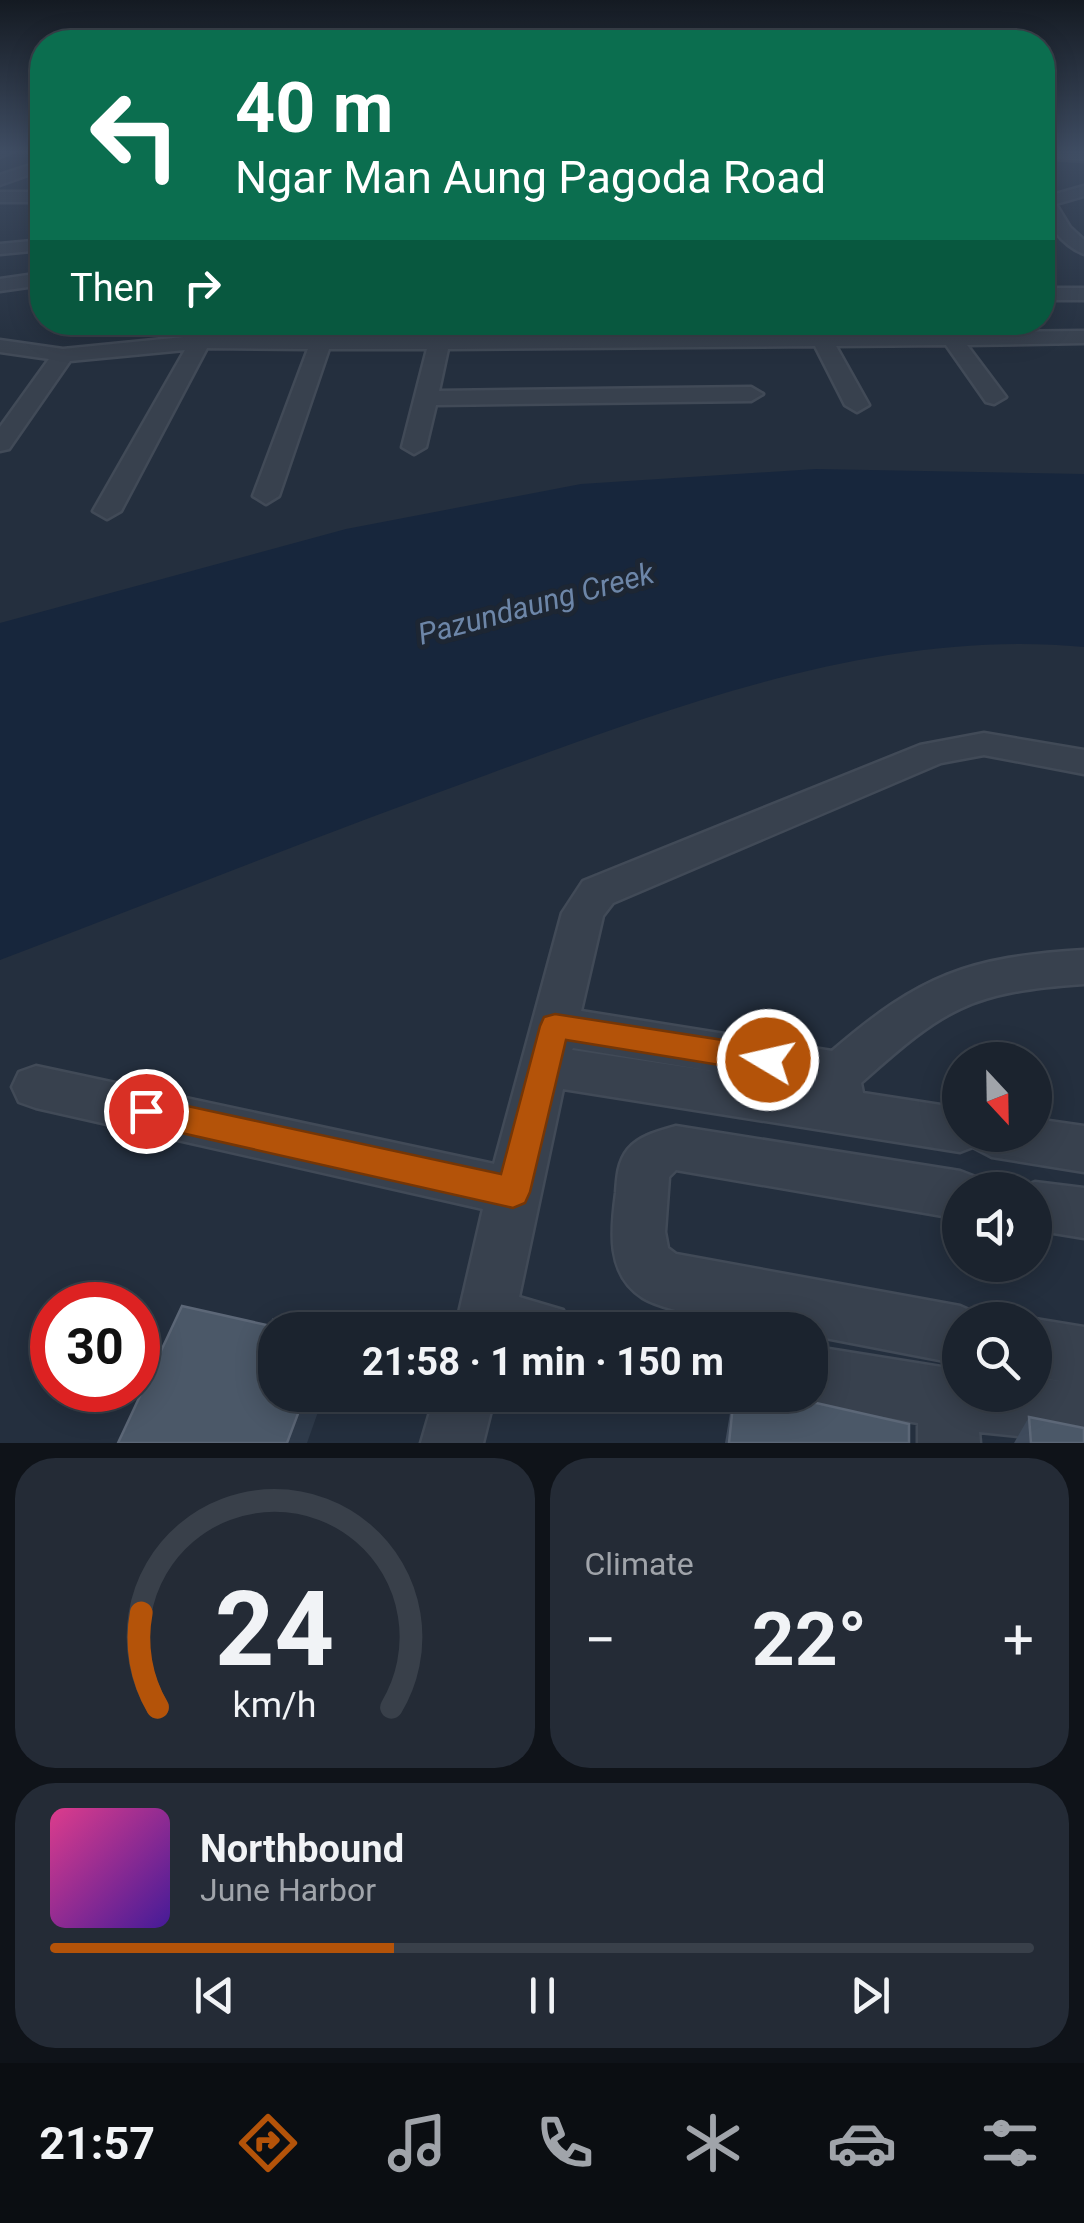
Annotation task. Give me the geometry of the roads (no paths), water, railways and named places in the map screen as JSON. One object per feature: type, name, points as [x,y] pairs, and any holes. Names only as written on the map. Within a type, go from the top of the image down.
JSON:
[{"type":"street","points":[[1055,217],[1084,249]]},
{"type":"street","points":[[1057,220],[1084,221]]},
{"type":"street","points":[[0,249],[30,246]]},
{"type":"street","points":[[0,285],[30,281]]},
{"type":"street","points":[[1055,294],[1084,294]]},
{"type":"street","points":[[0,299],[28,304]]},
{"type":"street","points":[[107,511],[206,335]]},
{"type":"street","points":[[0,346],[63,355],[200,342],[440,344],[541,335]]},
{"type":"street","points":[[820,335],[857,405]]},
{"type":"street","points":[[875,335],[1081,340]]},
{"type":"street","points":[[952,339],[994,396]]},
{"type":"street","points":[[266,496],[320,344]]},
{"type":"street","points":[[414,446],[440,344]]},
{"type":"street","points":[[0,444],[10,413],[63,355]]},
{"type":"street","points":[[426,398],[751,394]]},
{"type":"street","points":[[488,1312],[513,1192],[583,913],[598,892],[933,753],[984,744],[1084,762]]},
{"type":"street","points":[[839,1091],[919,1006],[974,983],[1039,970],[1084,968]]},
{"type":"street","points":[[550,1046],[839,1091],[942,1124]]},
{"type":"street","points":[[36,1087],[513,1192]]},
{"type":"street","points":[[1052,1144],[1084,1149]]},
{"type":"street","points":[[942,1191],[676,1148],[658,1154],[644,1167],[638,1232],[643,1262],[663,1279],[942,1331]]},
{"type":"street","points":[[1052,1208],[1084,1213]]},
{"type":"street","points":[[1052,1351],[1084,1356]]},
{"type":"street","points":[[828,1381],[949,1421],[1084,1414]]},
{"type":"street","points":[[452,1443],[460,1412]]},
{"type":"water","name":"Pazundaung Creek","points":[[816,469],[1084,474],[1084,647],[1008,644],[932,649],[856,661],[706,698],[428,796],[0,960],[0,623],[346,529],[581,484]]}]
